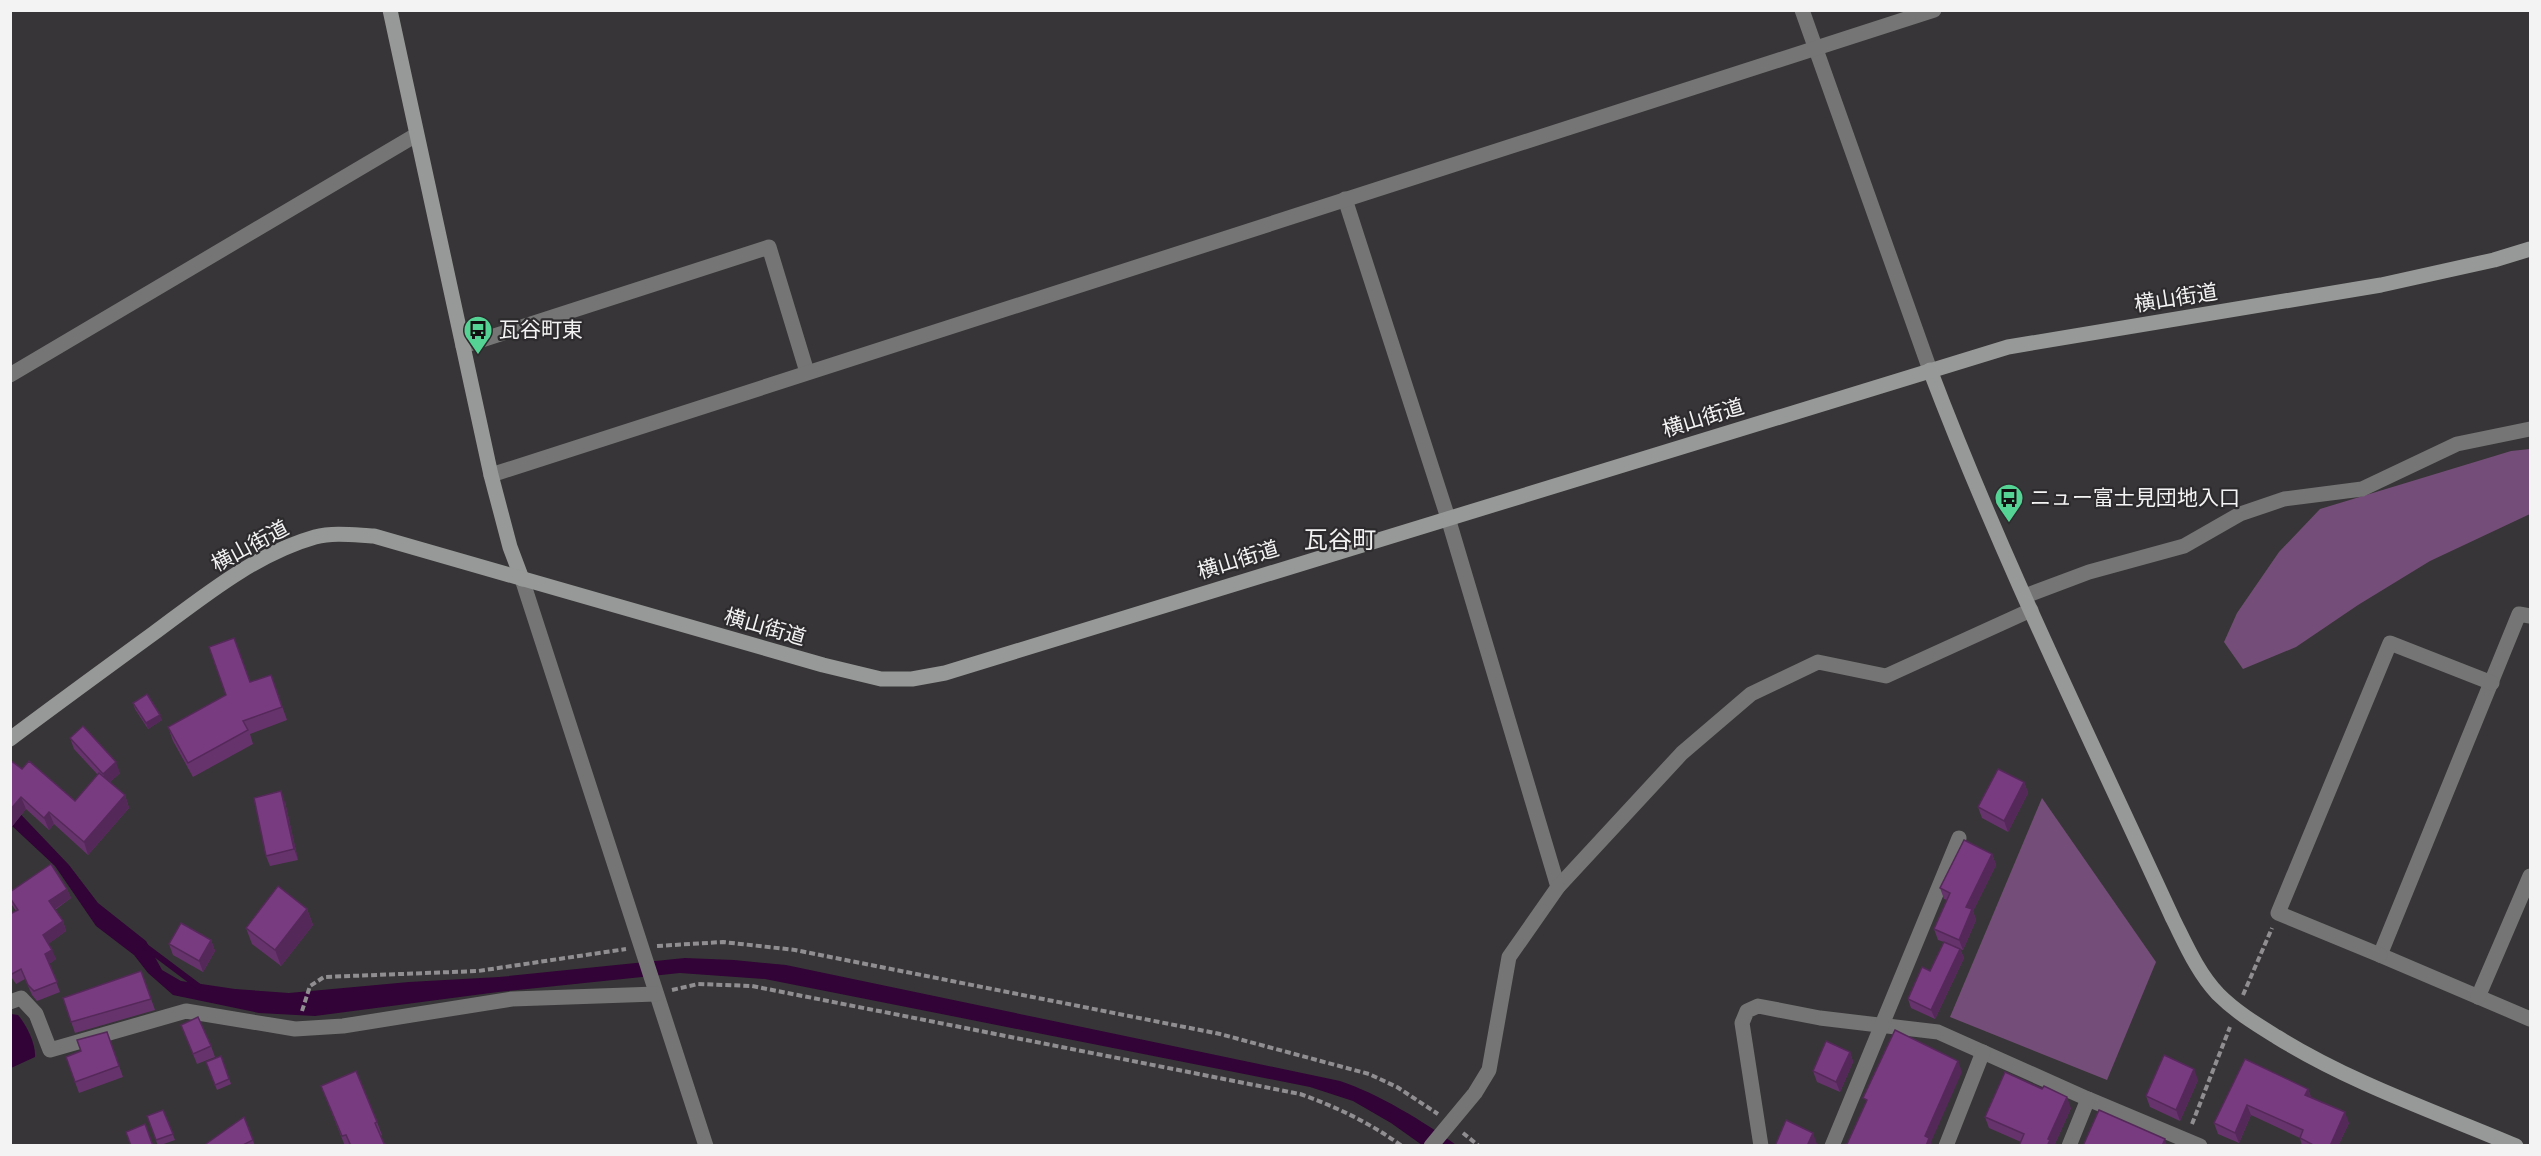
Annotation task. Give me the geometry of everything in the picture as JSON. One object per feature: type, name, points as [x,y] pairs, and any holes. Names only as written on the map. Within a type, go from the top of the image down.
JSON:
[{"type":"street","points":[[390,10],[490,475],[510,547],[705,1146]]},
{"type":"street","points":[[1802,10],[1962,454],[2028,603],[2189,951],[2217,992],[2237,1011],[2259,1026],[2334,1068],[2516,1146]]},
{"type":"street","points":[[490,475],[1934,10]]},
{"type":"street","points":[[10,375],[416,135]]},
{"type":"street","points":[[1345,199],[1448,518],[1558,887]]},
{"type":"street","points":[[463,346],[769,247],[807,372]]},
{"type":"street","name":"横山街道","points":[[10,739],[210,591],[286,546],[317,537],[344,534],[374,536],[824,665],[881,679],[912,679],[945,673],[2007,347],[2381,285],[2494,260],[2530,249]]},
{"type":"street","points":[[1431,1146],[1475,1093],[1489,1070],[1509,957],[1558,887],[1682,753],[1751,694],[1818,662],[1886,676],[2089,572],[2184,546],[2240,514],[2284,499],[2362,489],[2457,444],[2530,429]]},
{"type":"street","points":[[2380,955],[2520,614],[2530,616]]},
{"type":"street","points":[[2492,683],[2390,643],[2278,913],[2530,1019]]},
{"type":"street","points":[[1832,1146],[1959,838]]},
{"type":"street","points":[[2478,997],[2530,876]]},
{"type":"street","points":[[10,1002],[21,998],[36,1014],[50,1050],[186,1011],[295,1029],[343,1026],[512,999],[656,994]]},
{"type":"street","points":[[1761,1146],[1742,1023],[1747,1011],[1758,1006],[1820,1018],[1938,1032],[2189,1144]]},
{"type":"street","points":[[1946,1146],[1983,1052]]},
{"type":"street","points":[[2069,1146],[2088,1099]]},
{"type":"path","points":[[295,1029],[310,986],[324,977],[478,971],[640,947],[723,942],[795,950],[1220,1034],[1369,1074],[1396,1087],[1450,1122]]},
{"type":"path","points":[[656,994],[698,984],[752,986],[1300,1094],[1333,1106],[1363,1121],[1402,1146]]},
{"type":"shaded area","points":[[2530,449],[2530,514],[2430,561],[2358,605],[2296,647],[2243,669],[2224,642],[2237,613],[2279,552],[2320,509],[2511,451]]},
{"type":"shaded area","points":[[2042,798],[2156,962],[2107,1080],[1950,1017]]},
{"type":"shaded area","points":[[10,803],[69,865],[98,903],[146,941],[162,970],[181,981],[235,989],[289,993],[409,982],[499,977],[685,958],[786,965],[1340,1081],[1400,1109],[1456,1145],[1422,1145],[1391,1123],[1353,1101],[1310,1087],[765,979],[680,973],[498,992],[315,1016],[259,1013],[173,995],[148,973],[134,955],[96,926],[55,866],[11,825]]},
{"type":"shaded area","points":[[11,1014],[18,1015],[27,1029],[34,1046],[35,1057],[11,1068]]},
{"type":"building","points":[[234,638],[250,682],[271,675],[282,707],[243,721],[248,730],[188,763],[168,727],[226,695],[209,647]]},
{"type":"building","points":[[147,694],[160,715],[146,723],[133,703]]},
{"type":"building","points":[[83,726],[116,762],[103,774],[70,738]]},
{"type":"building","points":[[10,760],[22,769],[29,761],[75,801],[99,773],[125,795],[84,842],[49,812],[44,818],[21,797],[10,810]]},
{"type":"building","points":[[1998,769],[2024,782],[2004,821],[1978,807]]},
{"type":"building","points":[[281,791],[294,849],[266,856],[254,798]]},
{"type":"building","points":[[1964,840],[1992,854],[1966,907],[1972,909],[1959,940],[1934,929],[1950,893],[1940,888]]},
{"type":"building","points":[[51,864],[67,889],[49,901],[63,921],[43,935],[52,950],[45,954],[57,982],[34,991],[28,985],[21,969],[12,974],[10,971],[10,914],[18,910],[10,898],[10,892]]},
{"type":"building","points":[[278,886],[307,909],[275,950],[246,928]]},
{"type":"building","points":[[181,923],[211,940],[199,961],[169,944]]},
{"type":"building","points":[[1944,942],[1960,949],[1931,1010],[1908,999],[1922,967],[1930,971]]},
{"type":"building","points":[[141,971],[151,999],[71,1022],[63,998]]},
{"type":"building","points":[[198,1017],[211,1046],[193,1054],[181,1025]]},
{"type":"building","points":[[1895,1030],[1958,1061],[1925,1136],[1929,1138],[1926,1146],[1839,1146],[1847,1144],[1867,1100],[1863,1098]]},
{"type":"building","points":[[107,1032],[119,1066],[75,1082],[66,1057],[81,1051],[77,1040]]},
{"type":"building","points":[[1826,1041],[1850,1052],[1836,1082],[1813,1071]]},
{"type":"building","points":[[2164,1055],[2194,1069],[2176,1110],[2146,1096]]},
{"type":"building","points":[[221,1056],[229,1079],[215,1085],[206,1062]]},
{"type":"building","points":[[2245,1059],[2308,1089],[2305,1095],[2345,1112],[2330,1146],[2315,1146],[2300,1138],[2303,1130],[2247,1105],[2235,1133],[2214,1123]]},
{"type":"building","points":[[356,1071],[385,1146],[351,1146],[346,1135],[342,1136],[321,1086]]},
{"type":"building","points":[[2005,1072],[2042,1089],[2044,1086],[2067,1097],[2047,1146],[2019,1146],[2024,1134],[1985,1117]]},
{"type":"building","points":[[163,1110],[173,1134],[156,1140],[147,1116]]},
{"type":"building","points":[[2099,1110],[2165,1139],[2162,1146],[2083,1146]]},
{"type":"building","points":[[244,1117],[253,1140],[241,1146],[203,1146]]},
{"type":"building","points":[[1786,1120],[1813,1133],[1807,1146],[1775,1146]]},
{"type":"building","points":[[145,1124],[153,1146],[131,1146],[126,1132]]},
{"type":"waterway","points":[[146,947],[198,986]]},
{"type":"place","name":"瓦谷町東","points":[[478,356]]},
{"type":"place","name":"ニュー富士見団地入口","points":[[2009,524]]},
{"type":"district","name":"瓦谷町","points":[[1340,540]]}]
